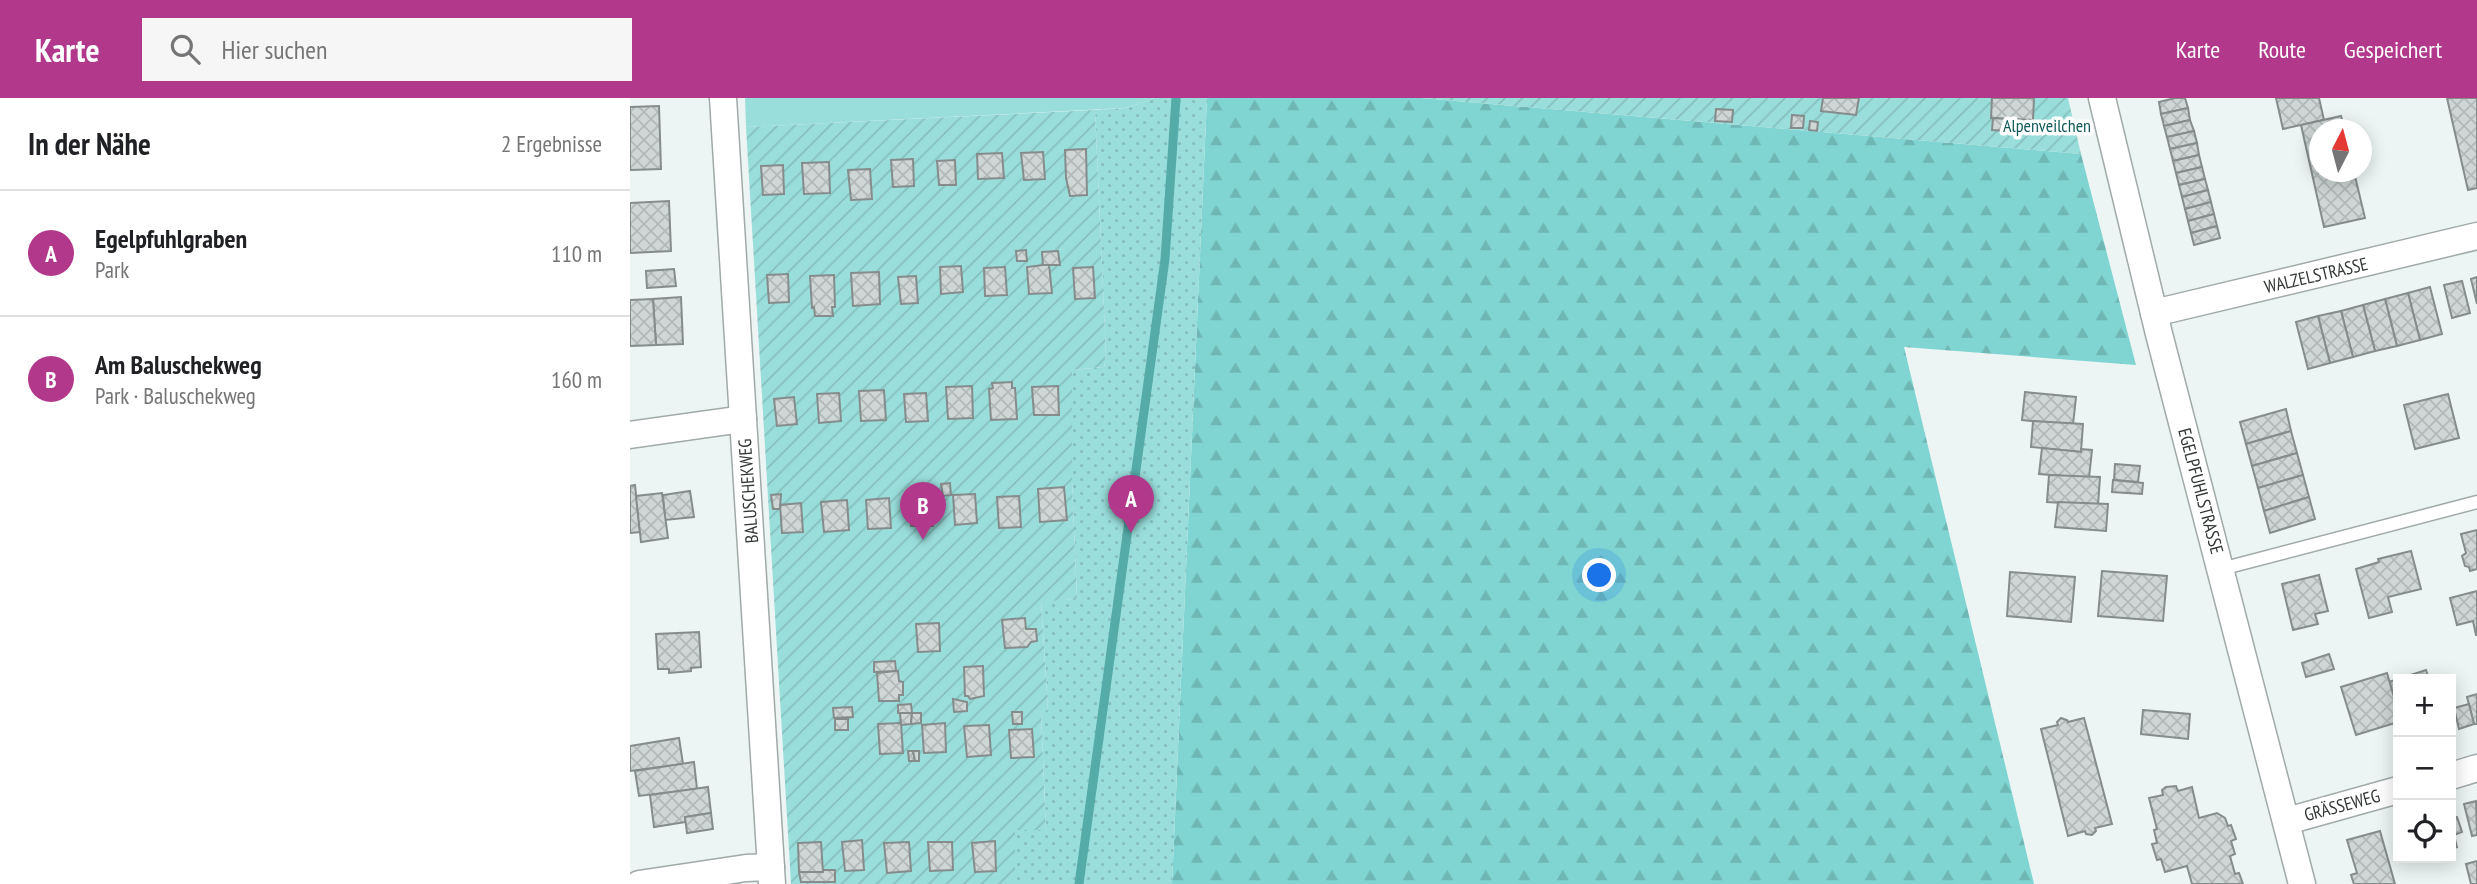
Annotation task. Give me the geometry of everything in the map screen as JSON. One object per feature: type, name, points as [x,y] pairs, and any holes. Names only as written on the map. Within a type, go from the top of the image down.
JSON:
[{"type":"street","name":"BALUSCHEKWEG","points":[[723,98],[771,876]]},
{"type":"street","name":"EGELPFUHLSTRASSE","points":[[2102,98],[2154,313],[2302,884]]},
{"type":"street","name":"WALZELSTRASSE","points":[[2154,313],[2477,236]]},
{"type":"street","points":[[630,435],[743,419]]},
{"type":"street","points":[[2456,774],[2477,768]]},
{"type":"street","name":"GRÄSSEWEG","points":[[2287,821],[2393,791]]},
{"type":"street","points":[[639,884],[746,868],[771,876]]},
{"type":"lane","points":[[2221,569],[2477,502]]},
{"type":"green space","points":[[745,98],[1155,98],[1126,108],[746,127]]},
{"type":"green space","points":[[1155,98],[1207,98],[1172,884],[1015,884],[1015,829],[1046,829],[1041,712],[1048,709],[1041,601],[1077,599],[1072,481],[1072,370],[1104,367],[1106,354],[1095,110],[1126,108]]},
{"type":"green space","points":[[1207,98],[1421,98],[2081,154],[2136,365],[1904,347],[2034,884],[1172,884]]},
{"type":"green space","name":"Alpenveilchen","points":[[1421,98],[2068,98],[2081,154]]},
{"type":"green space","points":[[1095,110],[1106,354],[1104,367],[1072,370],[1072,481],[1077,599],[1041,602],[1048,710],[1041,712],[1046,830],[1015,830],[1015,884],[791,884],[746,127]]},
{"type":"building","points":[[1823,98],[1859,98],[1856,115],[1821,111]]},
{"type":"building","points":[[1992,98],[2034,98],[2033,120],[1991,118]]},
{"type":"building","points":[[2185,98],[2188,108],[2161,114],[2159,102]]},
{"type":"building","points":[[2276,98],[2319,98],[2324,119],[2309,119],[2309,123],[2283,129]]},
{"type":"building","points":[[2447,98],[2477,98],[2477,188],[2468,190]]},
{"type":"building","points":[[659,106],[661,169],[630,170],[630,107]]},
{"type":"building","points":[[2188,108],[2190,120],[2164,126],[2161,114]]},
{"type":"building","points":[[1716,109],[1733,110],[1732,122],[1715,121]]},
{"type":"building","points":[[1792,115],[1804,116],[1803,128],[1791,128]]},
{"type":"building","points":[[1993,118],[2021,120],[2020,132],[1992,130]]},
{"type":"building","points":[[2190,120],[2194,131],[2167,137],[2164,126]]},
{"type":"building","points":[[1810,121],[1818,122],[1817,131],[1809,130]]},
{"type":"building","points":[[2309,123],[2309,160],[2301,125]]},
{"type":"building","points":[[2194,131],[2197,143],[2170,149],[2167,137]]},
{"type":"building","points":[[2197,143],[2199,155],[2173,161],[2170,149]]},
{"type":"building","points":[[1086,149],[1087,195],[1070,196],[1065,150]]},
{"type":"building","points":[[1043,152],[1045,179],[1024,180],[1021,153]]},
{"type":"building","points":[[1002,153],[1004,178],[978,179],[977,154]]},
{"type":"building","points":[[2199,155],[2202,167],[2176,173],[2173,161]]},
{"type":"building","points":[[913,159],[914,186],[893,187],[891,160]]},
{"type":"building","points":[[955,160],[956,185],[939,185],[937,161]]},
{"type":"building","points":[[829,162],[830,193],[804,194],[802,163]]},
{"type":"building","points":[[783,165],[784,194],[763,195],[761,166]]},
{"type":"building","points":[[2202,167],[2205,179],[2179,185],[2176,173]]},
{"type":"building","points":[[870,169],[872,199],[851,200],[848,170]]},
{"type":"building","points":[[2205,179],[2208,190],[2182,197],[2179,185]]},
{"type":"building","points":[[2314,182],[2356,182],[2365,218],[2324,227]]},
{"type":"building","points":[[2208,190],[2211,202],[2185,209],[2182,197]]},
{"type":"building","points":[[669,201],[671,251],[630,253],[630,203]]},
{"type":"building","points":[[2211,202],[2214,214],[2188,221],[2185,209]]},
{"type":"building","points":[[2214,214],[2217,226],[2191,233],[2188,221]]},
{"type":"building","points":[[2217,226],[2220,238],[2194,245],[2191,233]]},
{"type":"building","points":[[1026,250],[1027,261],[1017,261],[1016,251]]},
{"type":"building","points":[[1058,251],[1060,265],[1043,265],[1042,252]]},
{"type":"building","points":[[1049,265],[1052,293],[1029,294],[1027,267]]},
{"type":"building","points":[[961,266],[963,292],[941,294],[940,267]]},
{"type":"building","points":[[1005,267],[1007,295],[985,296],[984,268]]},
{"type":"building","points":[[1093,267],[1095,298],[1075,299],[1073,268]]},
{"type":"building","points":[[674,269],[676,286],[647,288],[646,271]]},
{"type":"building","points":[[879,272],[880,304],[853,306],[851,273]]},
{"type":"building","points":[[788,274],[789,302],[769,303],[767,275]]},
{"type":"building","points":[[834,275],[833,316],[815,316],[810,276]]},
{"type":"building","points":[[916,276],[918,303],[901,304],[898,277]]},
{"type":"building","points":[[2477,277],[2477,304],[2471,279]]},
{"type":"building","points":[[2462,281],[2470,313],[2452,318],[2444,285]]},
{"type":"building","points":[[2430,287],[2442,334],[2420,340],[2408,293]]},
{"type":"building","points":[[2408,293],[2420,340],[2397,346],[2385,299]]},
{"type":"building","points":[[681,297],[683,344],[656,345],[653,299]]},
{"type":"building","points":[[653,299],[656,345],[630,346],[630,300]]},
{"type":"building","points":[[2385,299],[2397,346],[2375,351],[2363,305]]},
{"type":"building","points":[[2363,305],[2375,351],[2353,357],[2341,311]]},
{"type":"building","points":[[2341,311],[2353,357],[2330,363],[2318,316]]},
{"type":"building","points":[[2318,316],[2330,363],[2308,369],[2296,322]]},
{"type":"building","points":[[1012,382],[1012,388],[1015,388],[1017,419],[991,420],[989,389],[993,388],[992,383]]},
{"type":"building","points":[[972,386],[973,418],[948,419],[946,387]]},
{"type":"building","points":[[1058,386],[1059,415],[1034,415],[1032,387]]},
{"type":"building","points":[[884,390],[886,420],[861,421],[859,391]]},
{"type":"building","points":[[2025,392],[2076,397],[2073,425],[2022,420]]},
{"type":"building","points":[[839,393],[841,421],[819,423],[817,394]]},
{"type":"building","points":[[926,393],[928,421],[906,422],[904,394]]},
{"type":"building","points":[[2448,394],[2459,438],[2415,449],[2404,405]]},
{"type":"building","points":[[794,397],[797,424],[777,426],[774,399]]},
{"type":"building","points":[[2286,409],[2291,431],[2246,444],[2240,422]]},
{"type":"building","points":[[2033,421],[2083,424],[2081,452],[2031,447]]},
{"type":"building","points":[[2291,431],[2297,453],[2252,466],[2246,444]]},
{"type":"building","points":[[2042,448],[2081,452],[2081,449],[2092,450],[2089,478],[2039,474]]},
{"type":"building","points":[[2297,453],[2303,475],[2258,488],[2252,466]]},
{"type":"building","points":[[2115,464],[2140,466],[2138,482],[2114,480]]},
{"type":"building","points":[[2049,475],[2100,477],[2098,505],[2047,502]]},
{"type":"building","points":[[2303,475],[2309,497],[2264,511],[2258,488]]},
{"type":"building","points":[[2113,480],[2143,483],[2142,494],[2112,492]]},
{"type":"building","points":[[950,483],[951,495],[943,496],[941,484]]},
{"type":"building","points":[[635,485],[640,532],[630,533],[630,486]]},
{"type":"building","points":[[1064,487],[1067,520],[1040,522],[1038,489]]},
{"type":"building","points":[[690,491],[694,517],[665,520],[663,495]]},
{"type":"building","points":[[662,493],[668,538],[641,542],[636,496]]},
{"type":"building","points":[[781,494],[780,509],[773,509],[771,495]]},
{"type":"building","points":[[975,494],[977,523],[955,525],[953,495]]},
{"type":"building","points":[[1019,496],[1021,527],[999,528],[997,497]]},
{"type":"building","points":[[932,497],[933,526],[911,526],[910,498]]},
{"type":"building","points":[[2309,497],[2315,519],[2270,533],[2264,511]]},
{"type":"building","points":[[889,498],[891,528],[868,529],[866,500]]},
{"type":"building","points":[[847,500],[849,530],[824,532],[821,502]]},
{"type":"building","points":[[2058,502],[2108,504],[2106,531],[2055,527]]},
{"type":"building","points":[[801,503],[803,532],[782,533],[780,505]]},
{"type":"building","points":[[2477,530],[2477,569],[2470,571],[2462,556],[2466,553],[2461,534]]},
{"type":"building","points":[[2411,551],[2421,589],[2388,597],[2392,612],[2369,618],[2356,569],[2379,562],[2378,559]]},
{"type":"building","points":[[2102,571],[2167,576],[2163,621],[2098,616]]},
{"type":"building","points":[[2010,572],[2075,577],[2071,622],[2007,616]]},
{"type":"building","points":[[2319,575],[2328,611],[2315,614],[2318,624],[2293,630],[2282,584]]},
{"type":"building","points":[[2477,591],[2476,635],[2473,621],[2457,625],[2450,598]]},
{"type":"building","points":[[1025,618],[1026,629],[1036,629],[1037,641],[1031,642],[1027,647],[1005,648],[1002,620]]},
{"type":"building","points":[[939,623],[940,651],[918,652],[916,624]]},
{"type":"building","points":[[699,632],[701,667],[669,673],[669,669],[658,669],[656,634]]},
{"type":"building","points":[[2329,654],[2334,669],[2306,677],[2302,663]]},
{"type":"building","points":[[895,661],[896,671],[874,672],[874,662]]},
{"type":"building","points":[[983,666],[984,696],[970,699],[965,696],[964,667]]},
{"type":"building","points":[[898,671],[899,681],[903,682],[903,695],[899,695],[899,701],[879,701],[877,673]]},
{"type":"building","points":[[2387,673],[2393,694],[2393,724],[2356,735],[2341,687]]},
{"type":"building","points":[[2477,694],[2477,724],[2474,724],[2467,697]]},
{"type":"building","points":[[953,699],[967,702],[967,711],[954,712]]},
{"type":"building","points":[[911,704],[912,713],[898,713],[898,705]]},
{"type":"building","points":[[2469,704],[2474,724],[2459,729],[2456,707]]},
{"type":"building","points":[[852,707],[853,717],[834,718],[833,708]]},
{"type":"building","points":[[2143,710],[2190,714],[2188,739],[2141,734]]},
{"type":"building","points":[[1012,712],[1022,712],[1022,724],[1013,724]]},
{"type":"building","points":[[900,713],[912,713],[911,724],[901,725]]},
{"type":"building","points":[[912,713],[921,713],[921,723],[911,724]]},
{"type":"building","points":[[2061,718],[2068,722],[2084,718],[2112,824],[2095,828],[2096,831],[2092,835],[2086,834],[2085,831],[2068,836],[2041,729],[2058,725],[2057,722]]},
{"type":"building","points":[[835,719],[848,719],[848,730],[835,730]]},
{"type":"building","points":[[901,723],[903,753],[880,754],[878,724]]},
{"type":"building","points":[[945,723],[946,752],[924,753],[922,725]]},
{"type":"building","points":[[989,725],[991,755],[967,757],[964,726]]},
{"type":"building","points":[[1032,729],[1034,757],[1011,758],[1009,730]]},
{"type":"building","points":[[679,738],[683,764],[630,771],[630,746]]},
{"type":"building","points":[[908,751],[913,751],[915,761],[909,761]]},
{"type":"building","points":[[913,751],[919,751],[919,761],[915,761]]},
{"type":"building","points":[[694,762],[697,789],[639,796],[635,771]]},
{"type":"building","points":[[2176,786],[2178,791],[2192,787],[2199,818],[2217,813],[2225,818],[2228,826],[2231,825],[2236,839],[2231,841],[2235,854],[2230,856],[2235,874],[2239,873],[2243,884],[2192,884],[2187,866],[2165,872],[2161,859],[2157,860],[2152,844],[2157,843],[2154,830],[2157,829],[2149,798],[2163,795],[2162,790],[2166,787]]},
{"type":"building","points":[[708,787],[711,813],[685,817],[686,822],[654,827],[650,795]]},
{"type":"building","points":[[2476,801],[2477,835],[2472,836],[2464,804]]},
{"type":"building","points":[[711,813],[713,829],[687,833],[685,817]]},
{"type":"building","points":[[2456,817],[2462,832],[2456,834]]},
{"type":"building","points":[[2380,831],[2395,884],[2354,884],[2351,875],[2357,873],[2347,840]]},
{"type":"building","points":[[862,840],[864,870],[845,871],[842,842]]},
{"type":"building","points":[[995,841],[996,871],[975,872],[972,843]]},
{"type":"building","points":[[821,842],[823,872],[799,872],[798,843]]},
{"type":"building","points":[[909,842],[911,871],[887,873],[884,843]]},
{"type":"building","points":[[928,842],[952,842],[953,870],[930,871]]},
{"type":"building","points":[[2477,861],[2477,884],[2471,884],[2466,864]]},
{"type":"building","points":[[835,870],[835,882],[801,882],[799,872]]},
{"type":"waterway","points":[[1079,884],[1165,259],[1176,98]]},
{"type":"place","name":"Egelpfuhlgraben","points":[[1131,533]]},
{"type":"place","name":"Am Baluschekweg","points":[[923,540]]}]
